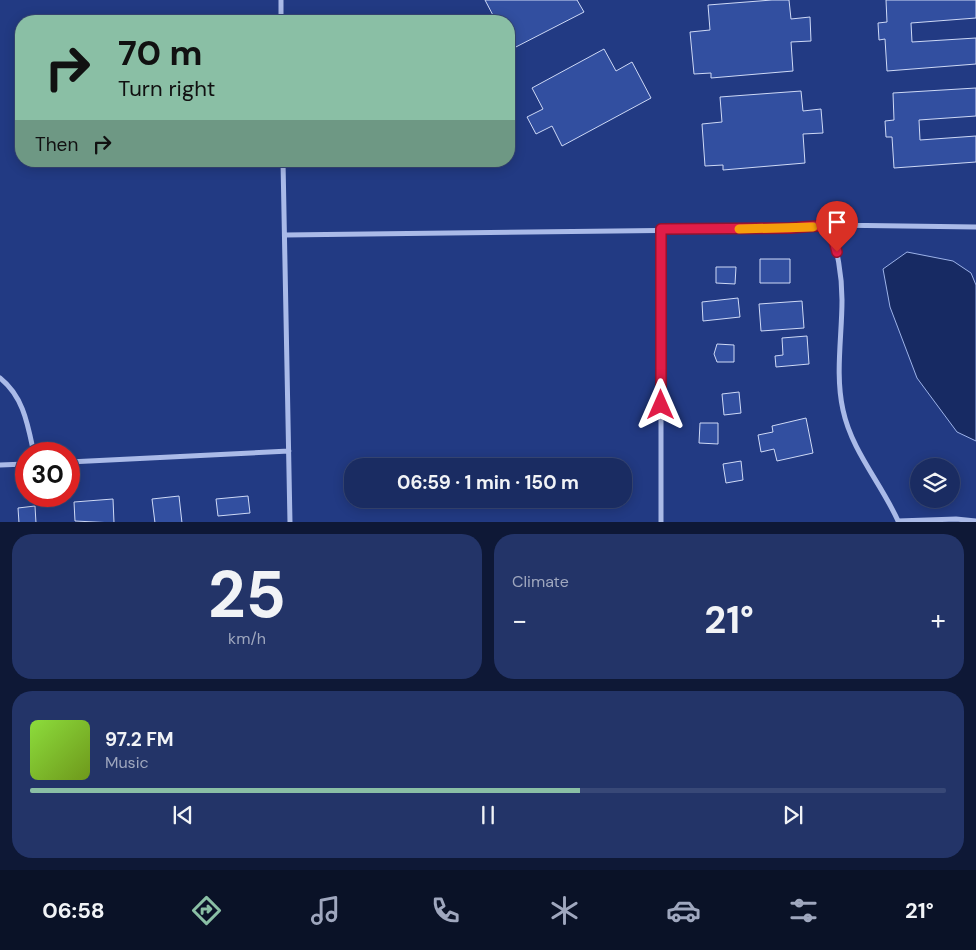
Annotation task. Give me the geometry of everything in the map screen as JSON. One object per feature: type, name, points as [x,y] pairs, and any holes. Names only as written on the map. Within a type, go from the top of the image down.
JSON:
[{"type":"street","points":[[281,0],[281,15]]},
{"type":"street","points":[[283,167],[290,522]]},
{"type":"street","points":[[285,235],[790,228],[830,225],[976,227]]},
{"type":"street","points":[[830,225],[840,266],[842,301],[838,351],[840,395],[843,413],[856,445],[898,522],[956,519],[976,521]]},
{"type":"street","points":[[660,522],[661,229]]},
{"type":"street","points":[[0,378],[13,392],[22,406],[31,442]]},
{"type":"street","points":[[80,461],[289,451]]},
{"type":"street","points":[[0,465],[15,464]]},
{"type":"water","points":[[907,252],[953,261],[971,273],[976,285],[976,441],[957,432],[917,378],[890,307],[883,269]]},
{"type":"building","points":[[485,0],[577,0],[584,12],[515,47],[515,15],[493,15]]},
{"type":"building","points":[[789,0],[791,19],[810,17],[811,41],[791,42],[793,71],[711,78],[711,73],[694,74],[690,32],[710,30],[708,5]]},
{"type":"building","points":[[886,0],[976,0],[976,18],[911,23],[912,42],[976,38],[976,64],[887,71],[885,39],[879,40],[878,23],[887,22]]},
{"type":"building","points":[[604,49],[616,71],[632,62],[651,98],[562,146],[552,126],[536,134],[527,117],[543,109],[532,88]]},
{"type":"building","points":[[976,88],[976,116],[919,120],[920,140],[976,136],[976,162],[894,168],[892,137],[886,137],[885,121],[894,120],[893,93]]},
{"type":"building","points":[[801,91],[803,111],[821,109],[823,133],[803,134],[805,163],[723,170],[723,165],[705,166],[702,124],[722,122],[720,97]]},
{"type":"building","points":[[760,259],[790,259],[790,283],[760,283]]},
{"type":"building","points":[[716,267],[736,267],[735,284],[716,283]]},
{"type":"building","points":[[738,298],[740,317],[703,321],[702,302]]},
{"type":"building","points":[[802,301],[804,328],[761,331],[759,304]]},
{"type":"building","points":[[807,336],[809,364],[776,367],[775,356],[783,355],[782,338]]},
{"type":"building","points":[[717,344],[734,345],[734,362],[717,362],[714,354]]},
{"type":"building","points":[[739,392],[741,413],[724,415],[722,394]]},
{"type":"building","points":[[806,418],[813,453],[777,461],[774,449],[761,452],[758,435],[773,432],[772,426]]},
{"type":"building","points":[[700,423],[718,423],[718,444],[699,443]]},
{"type":"building","points":[[741,461],[743,480],[726,483],[723,464]]},
{"type":"building","points":[[179,496],[182,522],[155,522],[152,499]]},
{"type":"building","points":[[248,496],[250,513],[218,516],[216,499]]},
{"type":"building","points":[[113,499],[114,522],[75,521],[74,507],[80,507],[80,502]]},
{"type":"building","points":[[35,507],[36,522],[19,522],[18,508]]},
{"type":"slow traffic","points":[[739,229],[813,227]]},
{"type":"route","points":[[661,405],[661,229],[790,228],[830,225],[837,252]]}]
